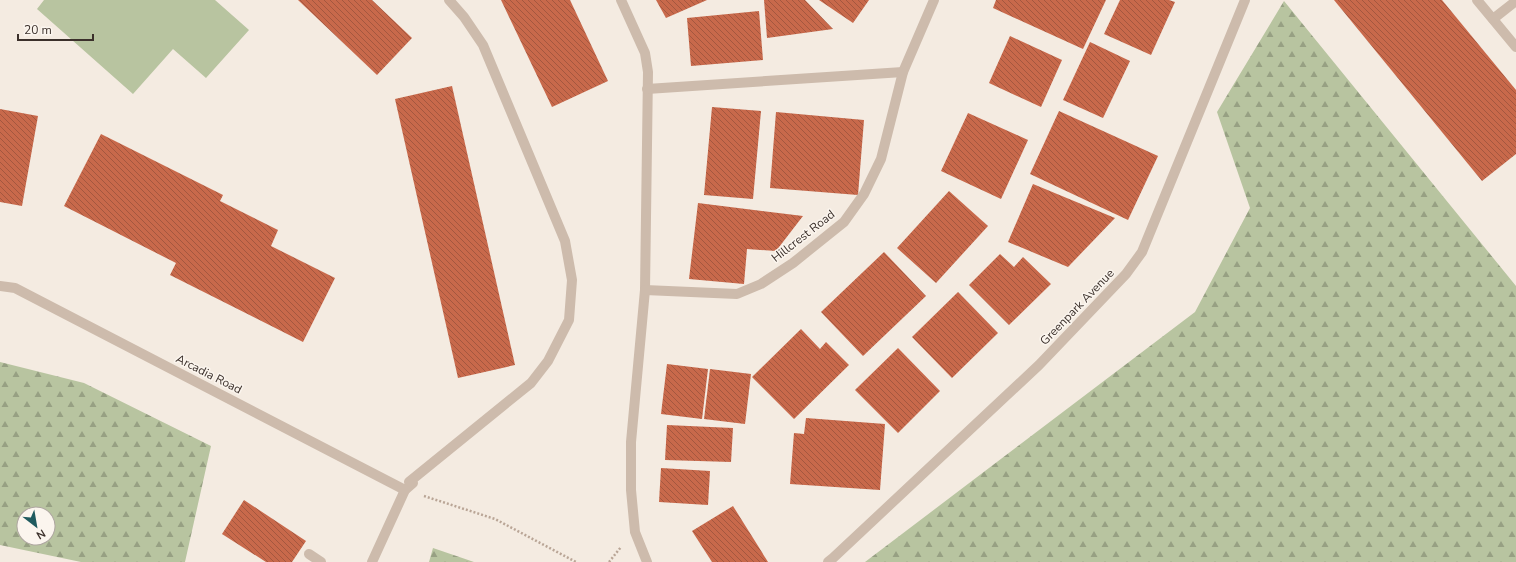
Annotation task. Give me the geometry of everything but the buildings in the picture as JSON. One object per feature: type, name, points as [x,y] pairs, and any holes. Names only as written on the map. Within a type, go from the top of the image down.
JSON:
[{"type":"street","points":[[372,562],[405,490],[413,483],[409,482],[531,383],[548,361],[569,320],[572,280],[565,241],[484,45],[464,17],[449,0]]},
{"type":"street","points":[[621,0],[645,53],[648,72],[646,290],[631,442],[631,490],[635,532],[647,562]]},
{"type":"street","name":"Hillcrest Road","points":[[646,290],[737,294],[761,284],[786,267],[844,222],[864,194],[881,159],[903,72],[934,0]]},
{"type":"street","name":"Greenpark Avenue","points":[[828,562],[1039,365],[1126,274],[1142,252],[1245,0]]},
{"type":"street","points":[[1477,0],[1516,47]]},
{"type":"street","points":[[1493,19],[1516,0]]},
{"type":"street","points":[[647,89],[903,72]]},
{"type":"street","name":"Arcadia Road","points":[[0,286],[15,288],[405,490]]},
{"type":"street","points":[[309,554],[321,562]]},
{"type":"path","points":[[405,490],[495,520],[576,562]]},
{"type":"green space","points":[[44,0],[215,0],[249,30],[206,78],[173,49],[133,94],[37,9]]},
{"type":"green space","points":[[1284,1],[1516,286],[1516,562],[865,562],[1195,312],[1250,208],[1217,112]]},
{"type":"green space","points":[[0,362],[84,383],[211,446],[185,562],[81,562],[0,545]]},
{"type":"green space","points":[[433,548],[474,562],[429,562]]}]
